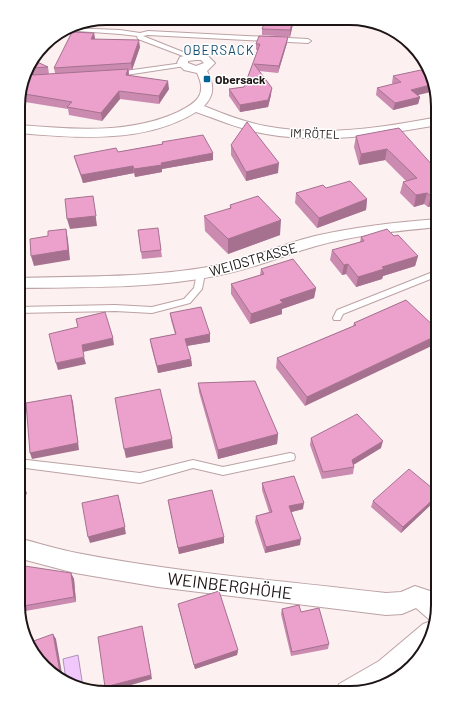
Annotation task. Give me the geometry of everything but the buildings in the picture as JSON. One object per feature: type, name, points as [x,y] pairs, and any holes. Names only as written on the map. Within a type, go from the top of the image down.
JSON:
[{"type":"street","points":[[191,57],[202,57],[209,61],[209,65],[201,69],[190,69],[182,65],[183,61],[191,57]]},
{"type":"street","points":[[25,129],[69,132],[127,131],[175,119],[195,108],[208,91],[207,79],[201,69]]},
{"type":"street","name":"IM RÖTEL","points":[[195,108],[238,123],[265,130],[306,134],[366,132],[431,122]]},
{"type":"street","name":"WEIDSTRASSE","points":[[25,283],[176,277],[221,270],[315,241],[385,228],[431,224]]},
{"type":"street","name":"WEINBERGHÖHE","points":[[25,550],[82,564],[157,576],[386,604],[402,603],[415,597],[425,600],[431,606]]},
{"type":"street","points":[[361,685],[387,669],[425,636]]},
{"type":"lane","points":[[78,30],[120,32],[140,35],[148,33],[308,41]]},
{"type":"lane","points":[[140,35],[140,38],[191,57]]},
{"type":"lane","points":[[110,74],[136,74],[159,68],[182,65]]},
{"type":"lane","points":[[25,310],[115,308],[152,310],[187,301],[198,289],[201,273]]},
{"type":"lane","points":[[337,318],[340,312],[362,302],[431,276]]},
{"type":"lane","points":[[25,464],[140,478],[193,464],[223,471],[290,457]]},
{"type":"shaded area","points":[[78,655],[82,682],[65,674],[63,659]]},
{"type":"place","name":"Obersack","points":[[207,79]]},
{"type":"district","name":"OBERSACK","points":[[219,50]]}]
